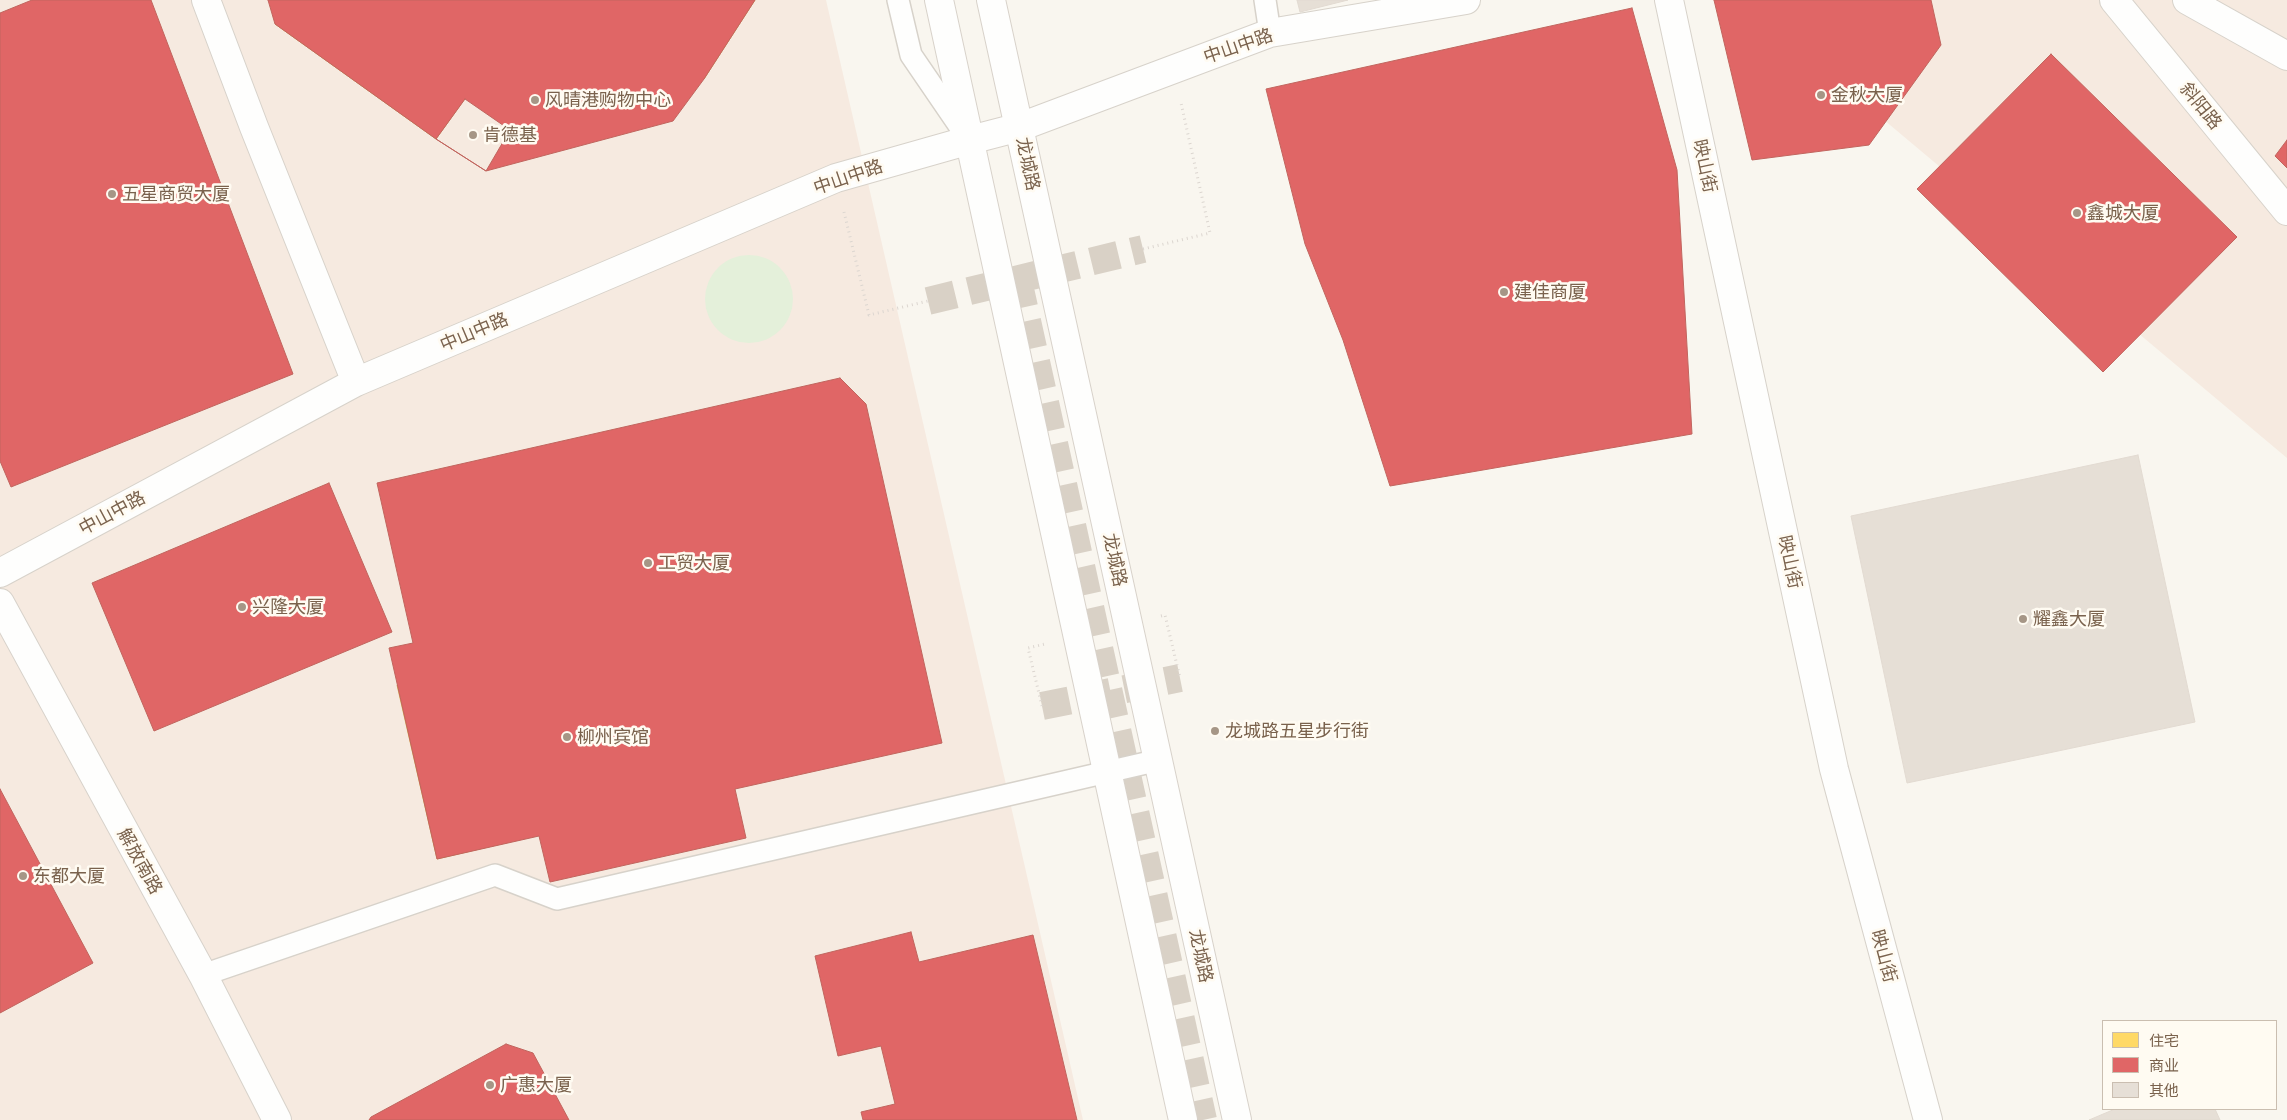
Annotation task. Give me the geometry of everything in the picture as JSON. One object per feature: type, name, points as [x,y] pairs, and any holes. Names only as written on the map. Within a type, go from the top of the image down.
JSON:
[{"type":"street","points":[[206,0],[254,127],[356,382]]},
{"type":"street","points":[[939,0],[1183,1120]]},
{"type":"street","name":"龙城路","points":[[991,0],[1237,1120]]},
{"type":"street","name":"中山中路","points":[[0,574],[356,382],[836,178],[970,140],[1020,128],[1270,33],[1466,0]]},
{"type":"street","name":"映山街","points":[[1669,0],[1834,769],[1928,1120]]},
{"type":"street","name":"斜阳路","points":[[2114,0],[2287,211]]},
{"type":"street","points":[[2187,0],[2287,56]]},
{"type":"street","name":"解放南路","points":[[0,603],[203,975],[277,1120]]},
{"type":"lane","points":[[898,0],[911,55],[970,140]]},
{"type":"lane","points":[[1264,0],[1270,33]]},
{"type":"lane","points":[[203,975],[495,875],[557,899],[1159,760]]},
{"type":"path","points":[[1143,249],[1210,233],[1173,69]]},
{"type":"path","points":[[836,178],[869,316],[928,301]]},
{"type":"path","points":[[1042,706],[1028,648],[1078,636]]},
{"type":"shaded area","points":[[0,0],[826,0],[1083,1120],[0,1120]]},
{"type":"shaded area","points":[[1741,0],[2287,0],[2287,458]]},
{"type":"green space","points":[[749,255],[766,259],[780,268],[789,282],[793,299],[789,316],[780,330],[766,339],[749,343],[732,339],[718,330],[709,316],[705,299],[709,282],[718,268],[732,259]]},
{"type":"building: 住宅","points":[[293,0],[443,0],[504,44],[436,139],[275,24]]},
{"type":"building: 住宅","points":[[625,0],[755,0],[704,79],[611,21]]},
{"type":"building: 住宅","name":"柳州宾馆","points":[[699,620],[735,789],[437,859],[397,685]]},
{"type":"building: 商业","name":"五星商贸大厦","points":[[32,0],[151,0],[293,374],[11,487],[0,461],[0,13]]},
{"type":"building: 商业","name":"风晴港购物中心","points":[[268,0],[755,0],[704,79],[673,121],[486,171],[436,139],[275,24]]},
{"type":"building: 商业","name":"金秋大厦","points":[[1714,0],[1931,0],[1941,45],[1869,145],[1752,160]]},
{"type":"building: 商业","name":"建佳商厦","points":[[1632,8],[1677,170],[1692,434],[1390,486],[1343,340],[1305,244],[1266,89]]},
{"type":"building: 商业","name":"鑫城大厦","points":[[2051,54],[2237,237],[2103,372],[1917,189]]},
{"type":"building: 商业","name":"肯德基","points":[[465,99],[510,130],[486,171],[436,139]]},
{"type":"building: 商业","points":[[2287,140],[2287,168],[2275,156]]},
{"type":"building: 商业","name":"工贸大厦","points":[[840,378],[866,404],[942,743],[735,789],[746,838],[550,882],[539,836],[437,859],[389,648],[413,643],[377,483]]},
{"type":"building: 商业","name":"兴隆大厦","points":[[329,483],[392,632],[154,731],[92,583]]},
{"type":"building: 商业","name":"东都大厦","points":[[0,789],[93,963],[0,1013]]},
{"type":"building: 商业","points":[[911,932],[919,962],[1033,935],[1077,1120],[863,1120],[861,1112],[895,1104],[881,1046],[838,1056],[815,956]]},
{"type":"building: 商业","name":"广惠大厦","points":[[506,1044],[533,1053],[569,1120],[369,1120],[371,1117]]},
{"type":"building: 其他","points":[[1297,0],[1348,0],[1300,12]]},
{"type":"building: 其他","name":"耀鑫大厦","points":[[2138,455],[2195,722],[1907,783],[1851,516]]},
{"type":"building: 其他","points":[[2113,1110],[2215,1110],[2220,1120],[2089,1120]]},
{"type":"tunnel","points":[[928,301],[1143,249]]},
{"type":"tunnel","points":[[1018,280],[1203,1120]]},
{"type":"tunnel","points":[[1042,706],[1180,678]]},
{"type":"place","name":"金秋大厦","points":[[1821,95]]},
{"type":"place","name":"风晴港购物中心","points":[[535,100]]},
{"type":"place","name":"肯德基","points":[[473,135]]},
{"type":"place","name":"五星商贸大厦","points":[[112,194]]},
{"type":"place","name":"鑫城大厦","points":[[2077,213]]},
{"type":"place","name":"建佳商厦","points":[[1504,292]]},
{"type":"place","name":"工贸大厦","points":[[648,563]]},
{"type":"place","name":"兴隆大厦","points":[[242,607]]},
{"type":"place","name":"耀鑫大厦","points":[[2023,619]]},
{"type":"place","name":"龙城路五星步行街","points":[[1215,731]]},
{"type":"place","name":"柳州宾馆","points":[[567,737]]},
{"type":"place","name":"东都大厦","points":[[23,876]]},
{"type":"place","name":"广惠大厦","points":[[490,1085]]}]
